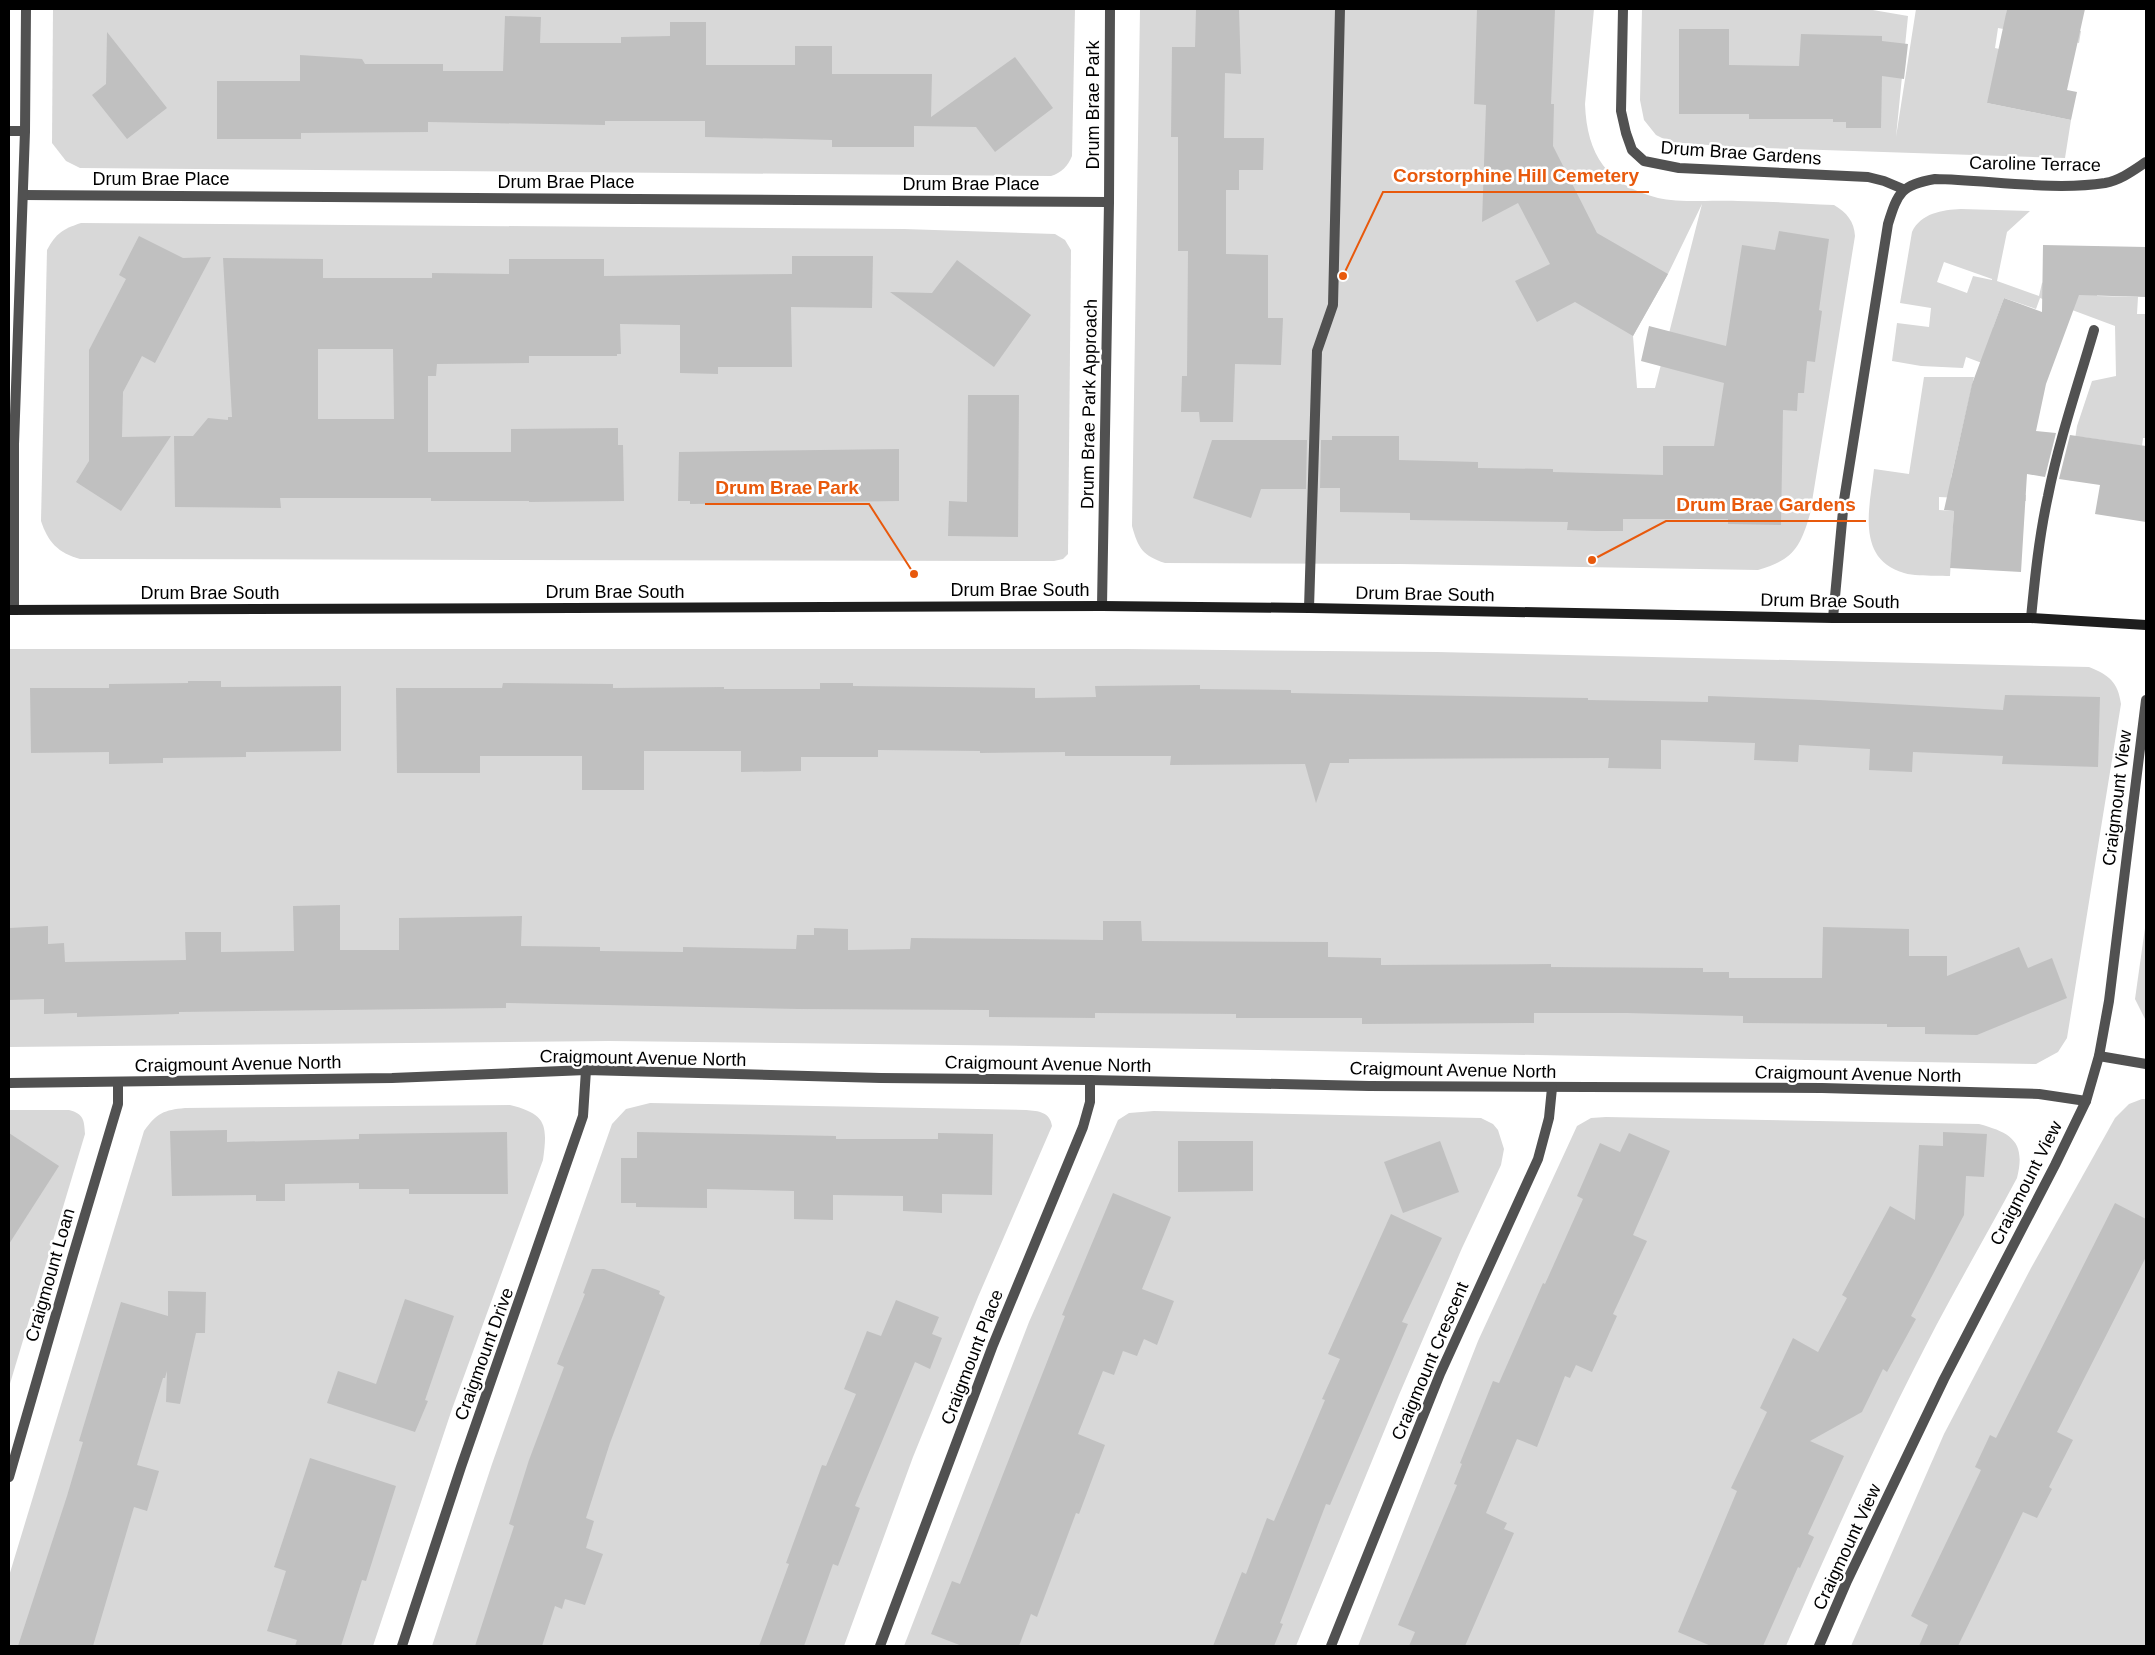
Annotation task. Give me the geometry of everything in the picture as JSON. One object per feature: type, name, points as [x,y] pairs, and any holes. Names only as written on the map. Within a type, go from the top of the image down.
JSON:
[{"type":"main road","name":"Drum Brae South","points":[[11,610],[1102,606],[1833,618],[2031,618],[2146,625]]},
{"type":"street","points":[[11,610],[14,444],[25,131],[26,9]]},
{"type":"street","name":"Drum Brae Park","points":[[1109,202],[1110,9]]},
{"type":"street","points":[[1309,608],[1317,351],[1333,305],[1340,9]]},
{"type":"street","name":"Drum Brae Gardens","points":[[1623,9],[1621,111],[1632,150],[1644,161],[1678,168],[1868,177],[1884,180],[1903,189]]},
{"type":"street","points":[[9,131],[25,131]]},
{"type":"street","name":"Caroline Terrace","points":[[1903,189],[1918,182],[1945,179],[2052,184],[2106,182],[2123,177],[2146,162]]},
{"type":"street","points":[[1833,618],[1844,500],[1886,233],[1894,207],[1903,189]]},
{"type":"street","name":"Drum Brae Place","points":[[23,195],[1109,202]]},
{"type":"street","name":"Drum Brae Park Approach","points":[[1102,606],[1109,202]]},
{"type":"street","points":[[2031,618],[2040,535],[2048,494],[2063,431],[2094,330]]},
{"type":"street","name":"Craigmount View","points":[[1819,1646],[1847,1581],[1944,1379],[2056,1165],[2086,1101],[2099,1056],[2109,1001],[2146,700]]},
{"type":"street","points":[[2099,1056],[2146,1064]]},
{"type":"street","name":"Craigmount Avenue North","points":[[9,1084],[392,1078],[586,1070],[881,1078],[1552,1088],[1822,1088],[2039,1094],[2086,1101]]},
{"type":"street","name":"Craigmount Drive","points":[[402,1646],[461,1467],[583,1116],[586,1070]]},
{"type":"street","name":"Craigmount Place","points":[[880,1646],[993,1345],[1083,1127],[1090,1102],[1090,1080]]},
{"type":"street","name":"Craigmount Loan","points":[[9,1477],[72,1255],[118,1104],[118,1082]]},
{"type":"street","name":"Craigmount Crescent","points":[[1331,1646],[1440,1374],[1538,1159],[1549,1118],[1552,1088]]},
{"type":"shaded area","points":[[53,9],[1075,9],[1072,156],[1064,169],[1051,176],[80,168],[66,161],[52,143]]},
{"type":"shaded area","points":[[1140,9],[1594,9],[1585,104],[1587,122],[1590,138],[1596,153],[1603,165],[1613,176],[1625,185],[1640,192],[1666,200],[1762,201],[1834,205],[1846,214],[1853,226],[1855,236],[1810,514],[1802,536],[1793,551],[1787,557],[1770,566],[1758,570],[1400,564],[1165,563],[1151,557],[1142,550],[1132,526]],"holes":[[[1702,204],[1655,388],[1637,388],[1633,336],[1668,274]]]},
{"type":"shaded area","points":[[1642,9],[1867,9],[1908,16],[1896,137],[1916,9],[2007,9],[2006,17],[2081,31],[2079,43],[1998,28],[1995,48],[2013,52],[1987,103],[2071,120],[2065,158],[1734,147],[1670,142],[1656,135],[1644,120],[1640,100]]},
{"type":"shaded area","points":[[1954,209],[2030,211],[2007,232],[1997,281],[2039,296],[2042,283],[2099,246],[2097,296],[2138,297],[2137,314],[2146,314],[2146,438],[2143,438],[2142,446],[2082,437],[2075,481],[2069,480],[2077,426],[2092,381],[2116,376],[2115,326],[2040,298],[2036,309],[2004,298],[1993,328],[2011,374],[1966,357],[1963,368],[1921,366],[1892,361],[1897,323],[1929,327],[1931,308],[1900,303],[1912,232],[1926,217]],"holes":[[[1944,262],[1992,279],[1973,276],[1967,293],[1937,282]]]},
{"type":"shaded area","points":[[81,223],[904,229],[1055,234],[1065,240],[1071,250],[1068,554],[1063,559],[1054,561],[80,559],[72,557],[55,546],[47,535],[41,521],[47,250],[61,232]]},
{"type":"shaded area","points":[[1924,377],[1974,377],[1951,478],[2026,495],[2026,501],[1939,497],[1939,510],[1954,511],[1950,576],[1909,574],[1888,566],[1878,556],[1872,544],[1869,530],[1870,499],[1874,469],[1909,474]]},
{"type":"shaded area","points":[[9,649],[1126,649],[1437,652],[2089,667],[2111,680],[2118,690],[2121,704],[2067,1038],[2058,1052],[2036,1064],[1029,1046],[609,1041],[9,1047]]},
{"type":"shaded area","points":[[2146,921],[2146,1021],[2135,999]]},
{"type":"shaded area","points":[[2146,1099],[2146,1646],[1851,1646],[1944,1434],[2031,1268],[2115,1118],[2129,1104]]},
{"type":"shaded area","points":[[650,1103],[1026,1110],[1043,1113],[1049,1118],[1052,1126],[978,1297],[913,1457],[844,1646],[432,1646],[492,1464],[612,1124],[626,1109]]},
{"type":"shaded area","points":[[510,1105],[531,1112],[542,1122],[545,1137],[543,1160],[452,1409],[373,1646],[9,1646],[9,1576],[144,1131],[153,1120],[166,1111],[185,1108]]},
{"type":"shaded area","points":[[9,1110],[69,1110],[78,1113],[82,1118],[85,1134],[9,1387]]},
{"type":"shaded area","points":[[1154,1111],[1481,1118],[1493,1124],[1498,1130],[1504,1149],[1501,1165],[1462,1248],[1399,1395],[1296,1646],[904,1646],[1029,1322],[1118,1120],[1129,1113]]},
{"type":"shaded area","points":[[1591,1118],[1979,1124],[2000,1131],[2014,1141],[2020,1156],[2019,1166],[2017,1178],[1937,1324],[1877,1443],[1786,1646],[1358,1646],[1478,1341],[1577,1126]]},
{"type":"building","points":[[1196,9],[1239,9],[1241,74],[1225,73],[1224,138],[1264,138],[1263,170],[1239,170],[1239,190],[1226,190],[1226,254],[1268,255],[1268,318],[1283,318],[1281,365],[1235,364],[1233,422],[1200,422],[1199,412],[1181,412],[1182,376],[1187,376],[1188,251],[1178,251],[1178,137],[1171,137],[1172,47],[1195,47]]},
{"type":"building","points":[[1477,9],[1555,10],[1551,104],[1554,104],[1553,146],[1597,233],[1668,274],[1633,336],[1575,302],[1537,322],[1515,281],[1550,264],[1518,203],[1482,222],[1486,105],[1474,104]]},
{"type":"building","points":[[2007,9],[2085,9],[2067,90],[2077,92],[2071,120],[1987,103]]},
{"type":"building","points":[[505,16],[541,17],[540,43],[621,43],[621,37],[670,36],[670,22],[706,22],[706,65],[795,65],[795,46],[832,46],[832,74],[932,74],[931,117],[1015,57],[1053,108],[995,152],[976,127],[914,126],[914,147],[832,147],[832,140],[705,137],[705,121],[605,121],[605,125],[428,122],[428,132],[301,133],[301,139],[217,139],[217,81],[300,81],[300,55],[362,59],[365,64],[443,64],[443,71],[503,71]]},
{"type":"building","points":[[1679,29],[1729,29],[1729,65],[1799,66],[1801,34],[1882,36],[1882,41],[1908,44],[1904,79],[1882,76],[1881,128],[1846,128],[1846,122],[1833,122],[1833,119],[1749,119],[1749,114],[1679,114]]},
{"type":"building","points":[[107,32],[167,108],[127,139],[92,95],[106,84]]},
{"type":"building","points":[[1779,231],[1829,239],[1819,310],[1822,311],[1815,362],[1807,361],[1804,393],[1798,393],[1797,411],[1783,410],[1781,525],[1728,524],[1728,519],[1623,519],[1623,531],[1596,531],[1567,530],[1568,522],[1410,520],[1410,513],[1340,512],[1340,488],[1320,488],[1321,440],[1332,440],[1332,436],[1399,436],[1399,460],[1478,462],[1478,468],[1553,469],[1553,472],[1663,475],[1663,446],[1714,446],[1724,383],[1641,361],[1649,326],[1726,346],[1742,245],[1775,250]]},
{"type":"building","points":[[139,236],[183,258],[211,257],[155,363],[142,356],[123,392],[122,437],[171,436],[121,511],[76,482],[89,461],[89,350],[126,279],[119,275]]},
{"type":"building","points":[[2043,245],[2146,247],[2146,297],[2079,295],[2046,384],[2036,431],[2056,433],[2045,477],[2027,474],[2021,572],[1950,568],[1954,511],[1944,510],[1972,384],[2004,298],[2042,312]]},
{"type":"building","points":[[792,256],[873,256],[872,308],[791,307],[792,367],[718,367],[718,374],[680,373],[680,325],[620,324],[621,354],[617,354],[617,356],[529,356],[529,363],[437,364],[436,376],[428,376],[428,452],[511,452],[511,429],[618,428],[618,445],[623,445],[624,501],[529,502],[431,501],[431,498],[280,498],[281,508],[175,507],[174,436],[193,436],[208,418],[228,420],[228,417],[232,417],[223,258],[323,259],[323,278],[432,278],[432,273],[509,274],[509,259],[604,259],[604,276],[792,274]],"holes":[[[318,349],[393,349],[394,419],[318,419]]]},
{"type":"building","points":[[957,260],[1031,315],[994,367],[890,292],[932,293]]},
{"type":"building","points":[[968,395],[1019,395],[1018,537],[948,536],[949,501],[967,502]]},
{"type":"building","points":[[2070,435],[2146,446],[2146,522],[2095,514],[2100,485],[2059,479]]},
{"type":"building","points":[[1212,440],[1307,440],[1306,489],[1261,489],[1251,518],[1193,498]]},
{"type":"building","points":[[899,449],[899,501],[690,504],[690,501],[678,501],[679,452]]},
{"type":"building","points":[[188,681],[221,681],[221,687],[341,686],[341,751],[246,752],[246,757],[163,758],[163,763],[109,764],[109,752],[31,753],[30,688],[109,688],[109,684],[188,683]]},
{"type":"building","points":[[503,683],[613,684],[613,688],[724,687],[724,689],[820,689],[820,683],[853,683],[853,686],[1035,688],[1035,698],[1096,697],[1095,686],[1200,685],[1200,689],[1291,690],[1291,693],[1708,702],[1708,696],[2003,710],[2005,695],[2100,697],[2098,767],[2002,764],[2003,756],[1913,752],[1912,772],[1869,770],[1870,749],[1799,745],[1798,762],[1754,760],[1755,743],[1661,740],[1661,769],[1608,768],[1609,758],[1349,759],[1349,763],[1330,763],[1316,803],[1305,764],[1170,765],[1171,756],[1065,756],[1065,752],[980,753],[980,751],[878,750],[878,757],[801,757],[801,771],[741,772],[741,751],[644,751],[644,790],[582,790],[582,756],[480,756],[480,773],[397,773],[396,688],[502,688]]},
{"type":"building","points":[[340,905],[340,950],[399,950],[399,918],[522,916],[521,946],[600,947],[600,951],[683,952],[683,947],[796,949],[797,935],[814,935],[814,928],[848,929],[848,950],[910,949],[911,938],[1103,940],[1103,921],[1141,921],[1142,941],[1328,942],[1328,957],[1381,958],[1381,965],[1551,964],[1551,967],[1703,968],[1703,972],[1729,972],[1729,978],[1822,978],[1823,927],[1909,929],[1909,956],[1947,956],[1947,976],[2019,947],[2028,968],[2052,958],[2067,998],[1977,1035],[1925,1034],[1925,1027],[1887,1027],[1887,1024],[1743,1023],[1743,1016],[1627,1013],[1534,1013],[1534,1023],[1362,1024],[1362,1018],[1236,1018],[1236,1014],[1095,1013],[1095,1018],[989,1017],[989,1010],[798,1009],[506,1003],[506,1008],[179,1012],[179,1014],[77,1017],[77,1013],[44,1014],[44,999],[9,1000],[9,928],[48,926],[48,944],[64,943],[65,962],[186,960],[185,932],[221,932],[221,952],[294,951],[293,906]]},
{"type":"building","points":[[227,1130],[227,1142],[359,1139],[359,1134],[507,1132],[508,1194],[409,1194],[409,1189],[359,1189],[359,1183],[285,1184],[285,1201],[256,1201],[256,1195],[172,1196],[170,1131]]},
{"type":"building","points":[[637,1132],[836,1136],[836,1139],[938,1139],[938,1133],[993,1134],[992,1195],[942,1194],[942,1213],[903,1211],[903,1196],[833,1195],[833,1220],[794,1219],[794,1191],[707,1189],[707,1208],[636,1207],[636,1203],[621,1203],[621,1158],[637,1158]]},
{"type":"building","points":[[1943,1132],[1987,1134],[1984,1177],[1966,1176],[1964,1215],[1911,1316],[1916,1319],[1887,1372],[1883,1369],[1862,1412],[1810,1441],[1844,1456],[1808,1534],[1814,1537],[1800,1568],[1798,1567],[1763,1646],[1711,1646],[1678,1632],[1737,1491],[1731,1488],[1767,1412],[1760,1408],[1793,1338],[1818,1352],[1847,1298],[1842,1295],[1890,1206],[1915,1220],[1919,1145],[1943,1146]]},
{"type":"building","points":[[9,1133],[59,1166],[9,1244]]},
{"type":"building","points":[[1629,1133],[1670,1151],[1633,1235],[1647,1241],[1613,1314],[1617,1316],[1592,1372],[1576,1365],[1570,1378],[1565,1376],[1537,1447],[1517,1439],[1486,1513],[1507,1523],[1504,1529],[1514,1533],[1465,1646],[1409,1646],[1415,1632],[1398,1625],[1457,1485],[1454,1484],[1462,1464],[1460,1463],[1493,1381],[1499,1383],[1543,1283],[1545,1284],[1583,1199],[1577,1196],[1600,1143],[1620,1152]]},
{"type":"building","points":[[1178,1141],[1253,1141],[1253,1191],[1178,1192]]},
{"type":"building","points":[[1440,1141],[1459,1192],[1403,1213],[1384,1162]]},
{"type":"building","points":[[1113,1193],[1171,1217],[1142,1289],[1174,1301],[1157,1345],[1144,1339],[1137,1356],[1123,1351],[1114,1375],[1103,1371],[1078,1434],[1105,1445],[1079,1514],[1076,1513],[1037,1617],[1031,1614],[1019,1646],[962,1646],[931,1634],[952,1581],[960,1584],[1065,1316],[1062,1315]]},
{"type":"building","points":[[2115,1203],[2146,1219],[2146,1257],[2057,1432],[2073,1440],[2049,1487],[2052,1489],[2037,1518],[2023,1512],[1958,1646],[1919,1646],[1928,1625],[1911,1616],[1981,1470],[1975,1467],[1990,1435],[1996,1438]]},
{"type":"building","points":[[1391,1214],[1442,1238],[1402,1322],[1408,1324],[1330,1505],[1326,1504],[1280,1623],[1283,1624],[1274,1646],[1213,1646],[1242,1572],[1246,1574],[1267,1518],[1274,1521],[1325,1400],[1322,1399],[1340,1359],[1328,1354]]},
{"type":"building","points":[[592,1269],[604,1269],[660,1291],[659,1294],[665,1297],[610,1443],[586,1518],[594,1521],[586,1548],[603,1554],[585,1605],[565,1599],[562,1609],[555,1606],[542,1646],[475,1646],[514,1526],[509,1524],[529,1460],[564,1367],[557,1364],[585,1294],[583,1293]]},
{"type":"building","points":[[168,1291],[206,1292],[205,1333],[196,1333],[180,1404],[166,1402],[167,1371],[165,1378],[163,1378],[137,1465],[159,1471],[147,1511],[134,1507],[93,1646],[18,1646],[67,1496],[83,1442],[79,1441],[121,1302],[168,1316]]},
{"type":"building","points":[[405,1299],[454,1316],[425,1400],[428,1401],[415,1432],[327,1403],[338,1371],[376,1384]]},
{"type":"building","points":[[896,1300],[939,1317],[932,1334],[942,1338],[930,1369],[915,1362],[855,1506],[860,1508],[838,1566],[833,1564],[804,1646],[759,1646],[789,1564],[786,1563],[822,1465],[826,1466],[856,1394],[844,1389],[867,1331],[881,1336]]},
{"type":"building","points":[[310,1458],[396,1486],[366,1581],[362,1580],[341,1646],[295,1646],[297,1640],[267,1631],[286,1571],[274,1567]]},
{"type":"place","name":"Corstorphine Hill Cemetery","points":[[1343,276]]},
{"type":"place","name":"Drum Brae Gardens","points":[[1592,560]]},
{"type":"place","name":"Drum Brae Park","points":[[914,574]]}]
